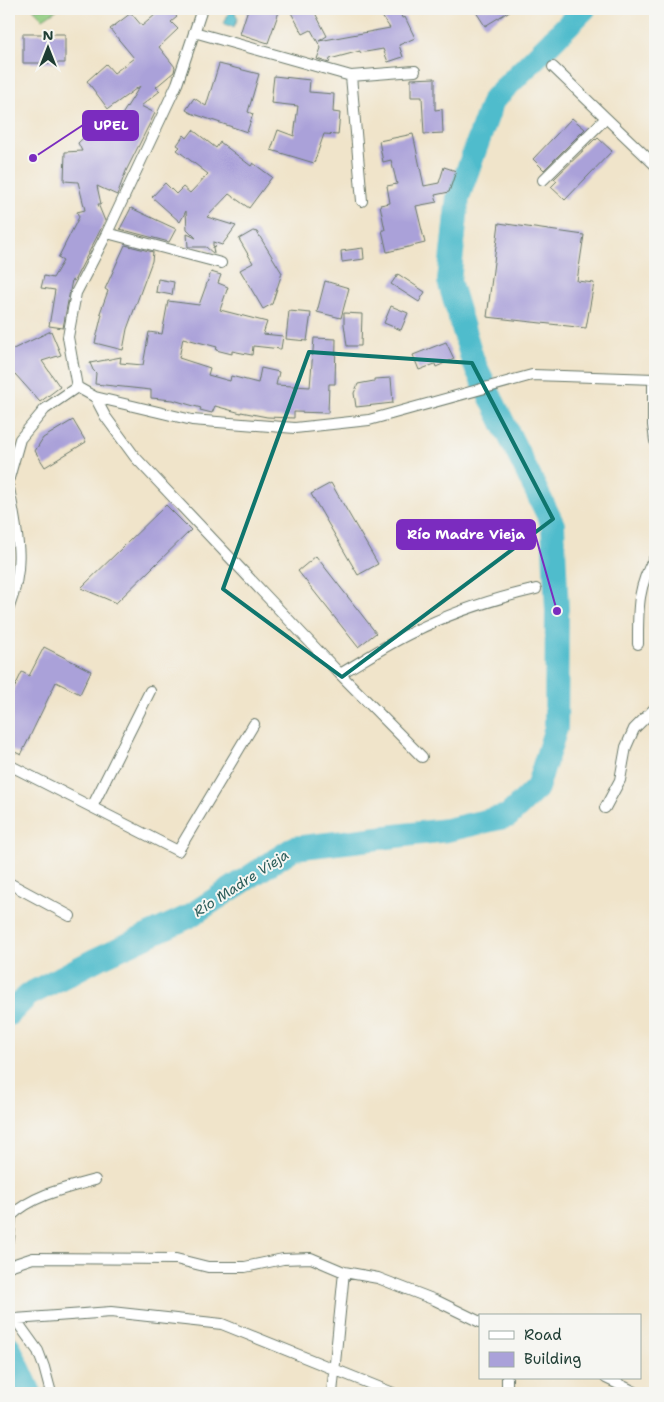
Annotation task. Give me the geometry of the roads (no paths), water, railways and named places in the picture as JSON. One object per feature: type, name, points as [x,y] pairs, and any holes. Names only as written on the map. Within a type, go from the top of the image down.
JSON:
[{"type":"street","points":[[77,387],[68,338],[76,293],[107,233],[177,84],[202,9]]},
{"type":"street","points":[[194,32],[351,76],[415,71]]},
{"type":"street","points":[[553,68],[655,165]]},
{"type":"street","points":[[351,76],[362,201]]},
{"type":"street","points":[[543,180],[606,118]]},
{"type":"street","points":[[107,233],[221,263]]},
{"type":"street","points":[[77,387],[95,397],[192,420],[295,428],[369,420],[532,374],[654,379],[653,426],[655,441]]},
{"type":"street","points":[[9,478],[20,439],[45,409],[77,387]]},
{"type":"street","points":[[95,397],[105,416],[135,457],[340,674],[422,757]]},
{"type":"street","points":[[9,488],[19,547],[16,587],[9,607]]},
{"type":"street","points":[[638,644],[638,598],[645,576],[655,556]]},
{"type":"street","points":[[340,674],[393,642],[433,622],[480,604],[536,589]]},
{"type":"street","points":[[92,807],[150,691]]},
{"type":"street","points":[[605,808],[620,780],[626,747],[634,729],[655,708]]},
{"type":"street","points":[[9,765],[178,851],[254,724]]},
{"type":"street","points":[[9,883],[70,916]]},
{"type":"street","points":[[9,1239],[11,1216],[17,1211],[52,1192],[94,1180]]},
{"type":"street","points":[[9,1266],[32,1258],[176,1259],[208,1267],[245,1267],[282,1260],[311,1258],[344,1272],[378,1278],[435,1300],[479,1322]]},
{"type":"street","points":[[332,1393],[344,1272]]},
{"type":"street","points":[[12,1318],[112,1312],[222,1324],[393,1393]]},
{"type":"street","points":[[12,1318],[38,1351],[51,1393]]},
{"type":"street","points":[[506,1380],[507,1393]]},
{"type":"street","points":[[610,1380],[637,1393]]},
{"type":"water","points":[[230,9],[236,9],[235,13],[238,18],[234,27],[224,24]]},
{"type":"waterway","name":"Río Madre Vieja","points":[[9,1014],[28,995],[95,960],[188,917],[294,848],[447,830],[508,816],[537,788],[556,728],[557,611],[553,525],[473,361],[449,281],[458,197],[493,100],[584,9]]},
{"type":"waterway","name":"Río Madre Vieja","points":[[9,1347],[30,1393]]},
{"type":"place","name":"UPEL","points":[[33,158]]},
{"type":"place","name":"Río Madre Vieja","points":[[557,611]]}]
